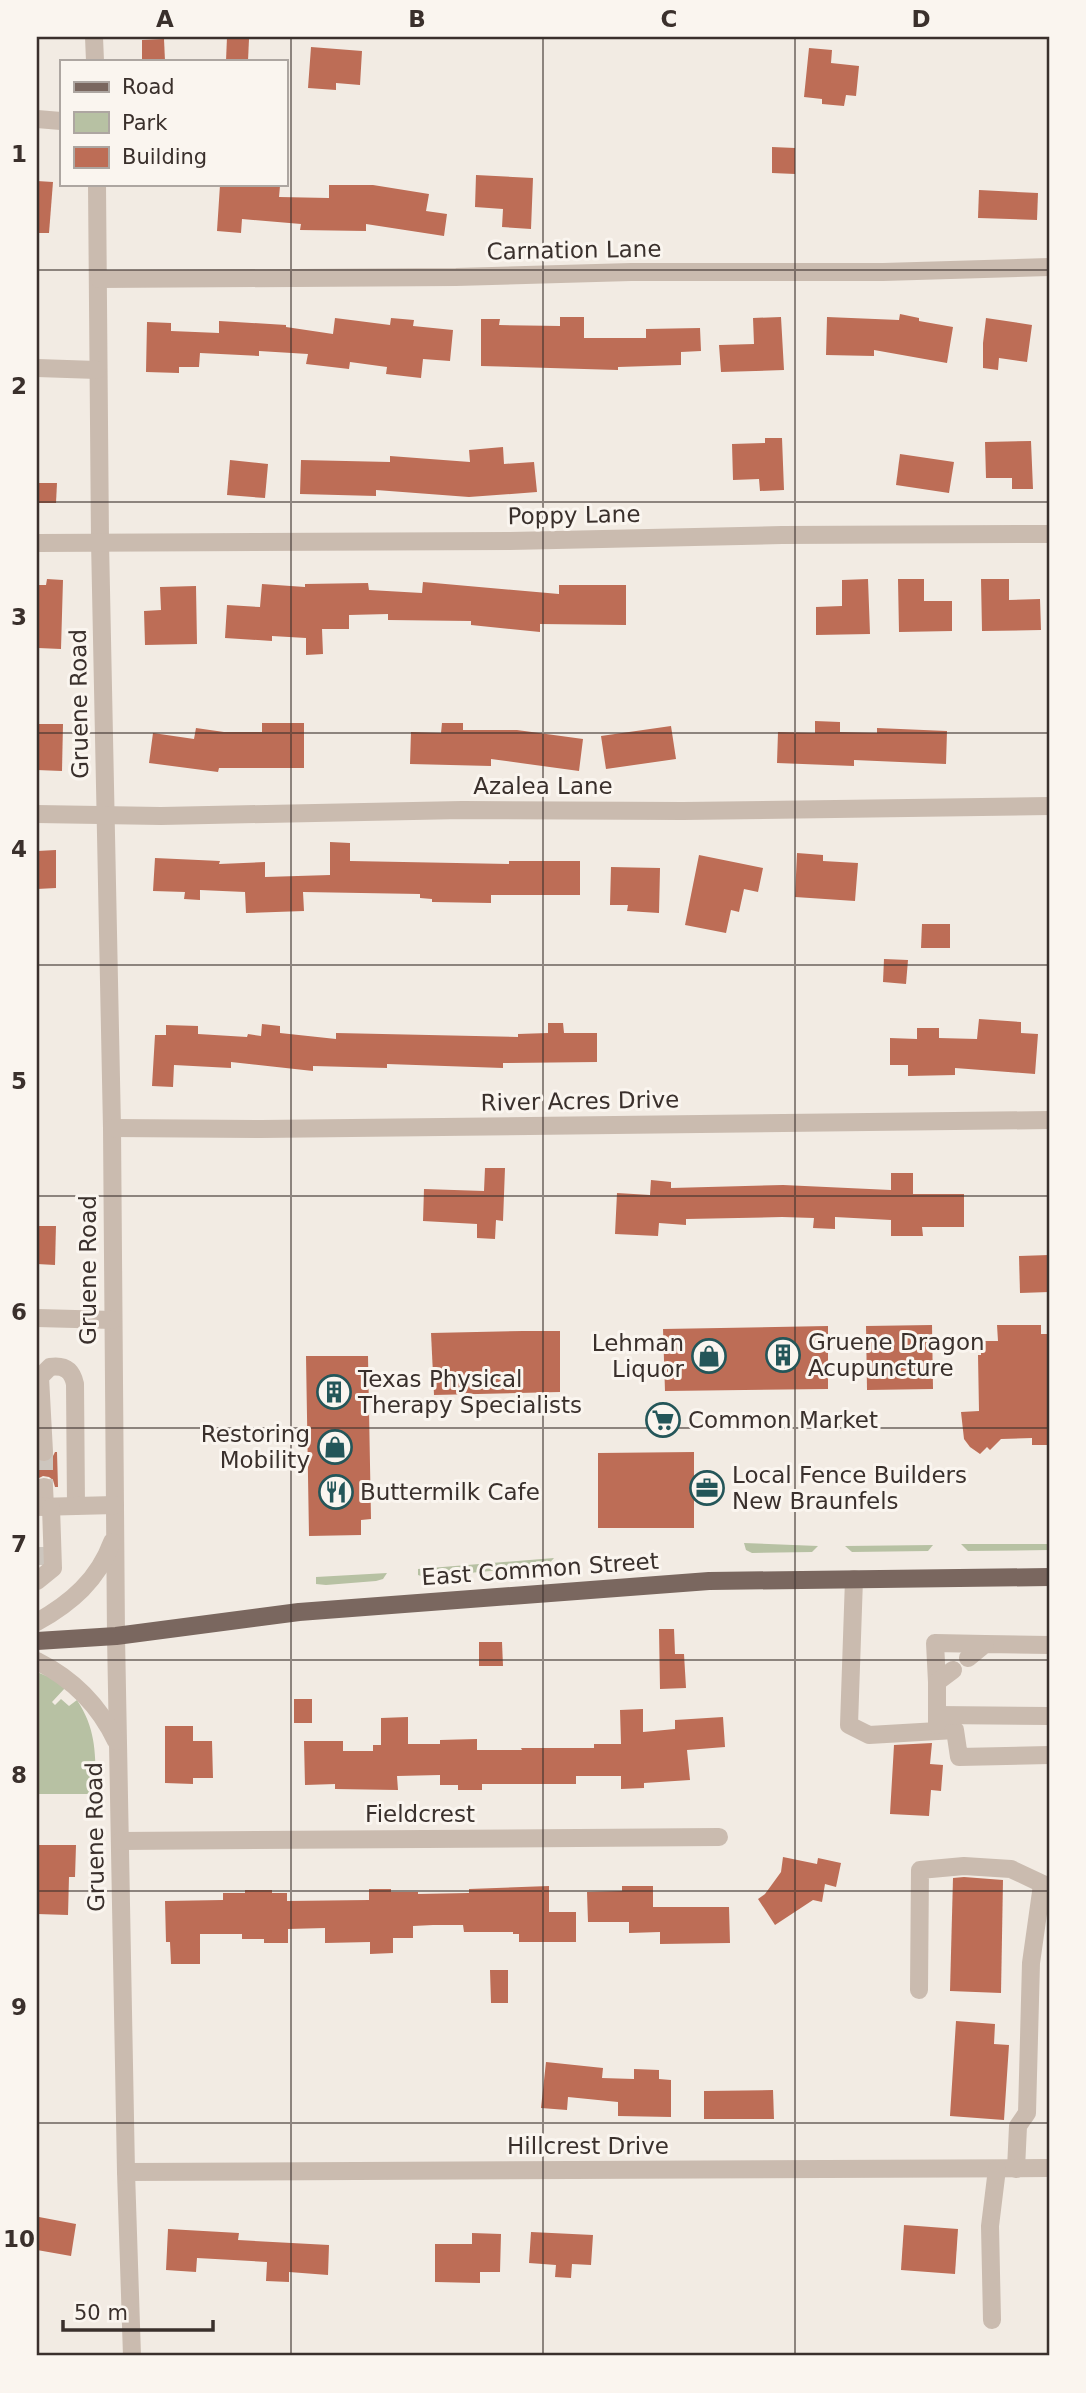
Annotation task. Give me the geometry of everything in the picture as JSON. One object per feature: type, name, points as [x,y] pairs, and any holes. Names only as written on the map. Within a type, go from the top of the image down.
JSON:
[{"type":"main road","name":"East Common Street","points":[[37,1641],[116,1636],[299,1612],[709,1581],[1049,1577]]},
{"type":"street","points":[[94,37],[95,60]]},
{"type":"street","points":[[37,119],[60,121]]},
{"type":"street","name":"Gruene Road","points":[[97,186],[97,370],[112,1128],[116,1636],[132,2356]]},
{"type":"street","name":"Carnation Lane","points":[[99,279],[456,277],[631,272],[883,272],[1049,267]]},
{"type":"street","points":[[37,368],[97,370]]},
{"type":"street","name":"Poppy Lane","points":[[37,543],[510,541],[782,535],[1049,534]]},
{"type":"street","name":"Azalea Lane","points":[[37,814],[162,816],[462,810],[683,811],[1049,806]]},
{"type":"street","name":"River Acres Drive","points":[[112,1128],[261,1129],[1049,1120]]},
{"type":"street","points":[[37,1318],[113,1320]]},
{"type":"street","points":[[44,1452],[38,1384],[44,1371],[57,1366],[70,1371],[75,1384],[76,1506]]},
{"type":"street","points":[[43,1547],[44,1487]]},
{"type":"street","points":[[44,1507],[115,1506]]},
{"type":"street","points":[[41,1574],[53,1568],[44,1507]]},
{"type":"street","points":[[37,1622],[65,1605],[86,1587],[105,1558],[115,1532]]},
{"type":"street","points":[[854,1579],[849,1725],[869,1735],[937,1723],[1049,1716]]},
{"type":"street","points":[[937,1723],[935,1643],[1049,1645]]},
{"type":"street","points":[[968,1658],[985,1644]]},
{"type":"street","points":[[37,1661],[73,1684],[86,1696],[107,1723],[118,1745]]},
{"type":"street","points":[[937,1682],[953,1670]]},
{"type":"street","points":[[937,1723],[955,1730],[959,1757],[1049,1755]]},
{"type":"street","name":"Fieldcrest","points":[[120,1841],[719,1837]]},
{"type":"street","points":[[919,1990],[920,1870],[964,1866],[1011,1869],[1046,1886],[1030,1978],[1027,2113],[1018,2126],[1016,2169]]},
{"type":"street","points":[[1030,1978],[1049,1976]]},
{"type":"street","name":"Hillcrest Drive","points":[[126,2172],[1049,2168]]},
{"type":"street","points":[[992,2320],[990,2226],[997,2169]]},
{"type":"green space","points":[[744,1543],[818,1546],[812,1552],[752,1553],[746,1550]]},
{"type":"green space","points":[[961,1544],[1049,1544],[1049,1550],[968,1551]]},
{"type":"green space","points":[[933,1545],[928,1551],[852,1552],[845,1546]]},
{"type":"green space","points":[[554,1558],[547,1566],[424,1577],[418,1575],[418,1569]]},
{"type":"green space","points":[[387,1573],[383,1579],[376,1581],[316,1584],[316,1577]]},
{"type":"green space","points":[[37,1672],[65,1688],[52,1702],[55,1705],[61,1699],[69,1706],[77,1700],[84,1712],[94,1745],[96,1794],[37,1794]]},
{"type":"building","points":[[227,37],[249,39],[248,60],[226,60]]},
{"type":"building","points":[[164,39],[165,60],[142,60],[142,40]]},
{"type":"building","points":[[311,47],[362,51],[360,85],[336,83],[336,90],[308,88]]},
{"type":"building","points":[[809,48],[832,50],[831,63],[859,66],[856,96],[846,95],[844,106],[822,104],[822,99],[804,97]]},
{"type":"building","points":[[772,147],[795,148],[795,174],[772,173]]},
{"type":"building","points":[[476,175],[533,178],[531,229],[502,227],[503,209],[475,207]]},
{"type":"building","points":[[37,181],[53,182],[49,233],[37,233]]},
{"type":"building","points":[[329,185],[373,185],[429,194],[426,211],[447,214],[444,236],[366,224],[366,231],[300,230],[301,224],[242,219],[241,233],[217,231],[220,186],[280,186],[279,197],[329,198]]},
{"type":"building","points":[[979,190],[1038,193],[1037,220],[978,218]]},
{"type":"building","points":[[900,314],[919,318],[919,321],[953,327],[947,363],[874,350],[874,356],[826,355],[827,317],[899,320]]},
{"type":"building","points":[[560,317],[584,317],[584,338],[646,338],[646,329],[700,328],[701,351],[681,352],[681,365],[618,367],[618,370],[481,366],[481,319],[500,319],[499,325],[560,326]]},
{"type":"building","points":[[781,317],[784,370],[721,372],[719,345],[754,344],[753,318]]},
{"type":"building","points":[[335,318],[390,325],[391,318],[414,320],[413,326],[453,330],[450,361],[423,359],[421,378],[386,374],[387,367],[350,362],[349,369],[306,364],[308,354],[259,351],[259,356],[200,353],[199,367],[179,367],[179,373],[146,372],[147,322],[171,323],[171,331],[219,333],[219,321],[286,325],[333,334]]},
{"type":"building","points":[[986,318],[1032,325],[1027,362],[999,358],[998,370],[983,368]]},
{"type":"building","points":[[765,438],[782,438],[784,490],[760,491],[759,479],[733,480],[732,444],[765,443]]},
{"type":"building","points":[[1031,441],[1033,489],[1012,489],[1012,478],[986,478],[985,442]]},
{"type":"building","points":[[503,447],[504,464],[534,462],[537,492],[469,497],[376,490],[376,496],[300,494],[301,460],[390,462],[390,456],[470,462],[469,450]]},
{"type":"building","points":[[900,454],[954,462],[949,493],[896,485]]},
{"type":"building","points":[[230,460],[268,464],[265,498],[227,495]]},
{"type":"building","points":[[37,483],[57,483],[56,503],[37,503]]},
{"type":"building","points":[[47,579],[63,580],[61,649],[38,648],[37,585],[46,585]]},
{"type":"building","points":[[868,579],[870,634],[816,635],[816,607],[842,606],[842,580]]},
{"type":"building","points":[[898,579],[924,579],[924,601],[952,601],[952,631],[899,632]]},
{"type":"building","points":[[981,579],[1009,579],[1009,600],[1040,599],[1041,630],[982,631]]},
{"type":"building","points":[[423,582],[559,594],[559,585],[626,585],[626,625],[540,624],[540,632],[471,625],[471,621],[388,620],[388,614],[349,615],[349,629],[322,629],[323,654],[306,655],[306,638],[272,636],[272,641],[225,638],[227,605],[260,607],[262,584],[305,587],[305,584],[368,583],[369,590],[422,593]]},
{"type":"building","points":[[196,586],[197,644],[145,645],[144,611],[161,610],[160,587]]},
{"type":"building","points":[[815,721],[840,722],[840,732],[877,733],[877,728],[947,731],[946,764],[854,760],[854,766],[777,763],[778,732],[815,733]]},
{"type":"building","points":[[262,723],[304,723],[304,768],[219,768],[218,772],[149,763],[153,733],[194,739],[196,728],[224,732],[262,732]]},
{"type":"building","points":[[442,723],[463,723],[463,730],[517,730],[583,739],[579,771],[491,759],[491,766],[410,764],[411,732],[441,733]]},
{"type":"building","points":[[37,724],[63,724],[62,771],[37,770]]},
{"type":"building","points":[[671,726],[676,759],[606,769],[601,736]]},
{"type":"building","points":[[330,842],[350,843],[350,861],[509,864],[509,861],[580,861],[580,895],[491,895],[491,903],[432,902],[432,899],[420,898],[420,894],[303,892],[304,911],[246,913],[245,892],[200,890],[200,900],[184,899],[185,892],[153,891],[155,858],[220,861],[219,864],[265,862],[265,877],[330,875]]},
{"type":"building","points":[[56,850],[56,888],[37,889],[37,851]]},
{"type":"building","points":[[797,853],[823,855],[823,861],[858,863],[855,901],[795,897]]},
{"type":"building","points":[[699,855],[763,868],[758,892],[744,889],[739,912],[731,910],[726,933],[685,925]]},
{"type":"building","points":[[611,867],[660,868],[659,913],[627,911],[628,905],[610,905]]},
{"type":"building","points":[[922,924],[950,924],[950,948],[921,948]]},
{"type":"building","points":[[884,959],[908,960],[906,984],[883,982]]},
{"type":"building","points":[[979,1019],[1021,1022],[1021,1033],[1038,1034],[1035,1074],[955,1068],[955,1075],[908,1076],[908,1065],[890,1065],[890,1038],[917,1039],[917,1028],[939,1028],[939,1038],[977,1039]]},
{"type":"building","points":[[548,1023],[563,1023],[564,1033],[597,1033],[597,1062],[503,1063],[503,1068],[387,1064],[387,1068],[313,1066],[313,1071],[231,1062],[231,1068],[174,1065],[173,1087],[152,1086],[155,1035],[166,1035],[166,1025],[198,1026],[198,1034],[247,1037],[248,1034],[261,1036],[262,1024],[280,1026],[280,1033],[336,1039],[336,1033],[518,1037],[518,1034],[548,1033]]},
{"type":"building","points":[[485,1168],[505,1168],[503,1221],[496,1220],[495,1239],[477,1238],[477,1224],[423,1221],[424,1189],[484,1191]]},
{"type":"building","points":[[891,1173],[913,1173],[913,1194],[964,1194],[964,1227],[922,1227],[923,1236],[891,1236],[891,1220],[835,1217],[835,1229],[813,1228],[814,1218],[782,1217],[686,1219],[686,1225],[659,1223],[658,1236],[615,1234],[617,1193],[650,1195],[651,1180],[671,1182],[671,1188],[783,1185],[891,1190]]},
{"type":"building","points":[[37,1226],[56,1226],[55,1265],[37,1264]]},
{"type":"building","points":[[1049,1255],[1049,1292],[1020,1293],[1019,1256]]},
{"type":"building","points":[[932,1325],[933,1389],[867,1390],[866,1326]]},
{"type":"building","points":[[997,1325],[1041,1325],[1041,1334],[1049,1334],[1049,1445],[1032,1445],[1032,1438],[1001,1439],[990,1450],[987,1447],[980,1454],[964,1439],[961,1412],[979,1411],[978,1355],[981,1355],[981,1341],[998,1341]]},
{"type":"building","points":[[828,1326],[828,1389],[665,1391],[663,1329]]},
{"type":"building","points":[[560,1331],[560,1392],[434,1395],[431,1333]]},
{"type":"building","points":[[306,1356],[368,1356],[371,1519],[361,1520],[361,1535],[309,1536]]},
{"type":"building","points":[[55,1452],[58,1487],[55,1487],[49,1477],[37,1479],[37,1460],[50,1462]]},
{"type":"building","points":[[694,1452],[694,1528],[598,1528],[598,1453]]},
{"type":"building","points":[[659,1629],[674,1629],[675,1654],[684,1654],[686,1688],[660,1689]]},
{"type":"building","points":[[479,1642],[502,1642],[503,1666],[479,1666]]},
{"type":"building","points":[[294,1699],[312,1699],[312,1723],[294,1723]]},
{"type":"building","points":[[643,1709],[643,1732],[675,1729],[675,1720],[723,1717],[725,1747],[687,1750],[690,1780],[644,1783],[644,1788],[621,1789],[621,1776],[576,1776],[576,1784],[482,1784],[482,1790],[458,1790],[458,1785],[440,1785],[440,1775],[397,1776],[398,1790],[335,1789],[335,1784],[305,1785],[304,1741],[343,1741],[343,1751],[373,1751],[373,1745],[381,1745],[381,1718],[408,1717],[408,1744],[440,1744],[440,1740],[477,1739],[477,1750],[594,1748],[594,1744],[621,1744],[620,1710]]},
{"type":"building","points":[[165,1726],[193,1726],[193,1741],[212,1741],[213,1778],[193,1778],[193,1784],[165,1783]]},
{"type":"building","points":[[932,1743],[930,1764],[943,1765],[941,1791],[931,1790],[929,1816],[890,1814],[894,1745]]},
{"type":"building","points":[[37,1845],[76,1845],[75,1877],[69,1877],[68,1915],[37,1914]]},
{"type":"building","points":[[783,1857],[817,1864],[818,1858],[841,1863],[836,1887],[825,1884],[822,1902],[813,1900],[775,1925],[758,1899],[781,1872]]},
{"type":"building","points":[[953,1878],[1003,1880],[1001,1993],[950,1991]]},
{"type":"building","points":[[549,1886],[549,1912],[576,1912],[576,1942],[519,1942],[519,1934],[513,1932],[464,1932],[463,1925],[413,1926],[413,1938],[393,1938],[393,1953],[370,1954],[370,1942],[325,1943],[325,1928],[288,1929],[288,1943],[242,1939],[242,1934],[200,1934],[200,1964],[171,1964],[170,1942],[166,1942],[165,1901],[223,1900],[223,1893],[245,1893],[245,1890],[287,1893],[287,1901],[369,1900],[369,1889],[391,1889],[391,1892],[418,1894],[469,1893],[469,1889]]},
{"type":"building","points":[[622,1886],[653,1886],[653,1907],[729,1907],[730,1943],[660,1944],[660,1932],[629,1933],[629,1922],[588,1922],[587,1892],[622,1891]]},
{"type":"building","points":[[490,1970],[508,1970],[508,2003],[491,2003]]},
{"type":"building","points":[[956,2021],[995,2024],[994,2044],[1009,2045],[1004,2120],[950,2116]]},
{"type":"building","points":[[546,2062],[603,2068],[602,2078],[634,2079],[634,2069],[659,2070],[659,2079],[671,2080],[671,2117],[618,2116],[618,2102],[568,2097],[567,2110],[541,2108]]},
{"type":"building","points":[[773,2090],[774,2119],[704,2119],[704,2091]]},
{"type":"building","points":[[39,2217],[76,2224],[71,2256],[37,2250]]},
{"type":"building","points":[[904,2225],[958,2229],[955,2274],[901,2270]]},
{"type":"building","points":[[168,2229],[239,2233],[238,2240],[329,2245],[328,2275],[289,2272],[289,2282],[266,2281],[267,2262],[197,2258],[196,2272],[166,2270]]},
{"type":"building","points":[[531,2232],[593,2235],[591,2265],[572,2264],[571,2278],[555,2277],[556,2265],[529,2263]]},
{"type":"building","points":[[472,2233],[501,2234],[500,2272],[480,2272],[480,2283],[435,2282],[435,2244],[472,2244]]},
{"type":"tunnel","points":[[44,1452],[44,1487]]},
{"type":"tunnel","points":[[43,1547],[43,1565]]},
{"type":"place","name":"Gruene Dragon Acupuncture","points":[[783,1355]]},
{"type":"place","name":"Lehman Liquor","points":[[709,1356]]},
{"type":"place","name":"Texas Physical Therapy Specialists","points":[[334,1392]]},
{"type":"place","name":"Common Market","points":[[663,1420]]},
{"type":"place","name":"Restoring Mobility","points":[[335,1447]]},
{"type":"place","name":"Local Fence Builders New Braunfels","points":[[707,1488]]},
{"type":"place","name":"Buttermilk Cafe","points":[[336,1492]]}]
